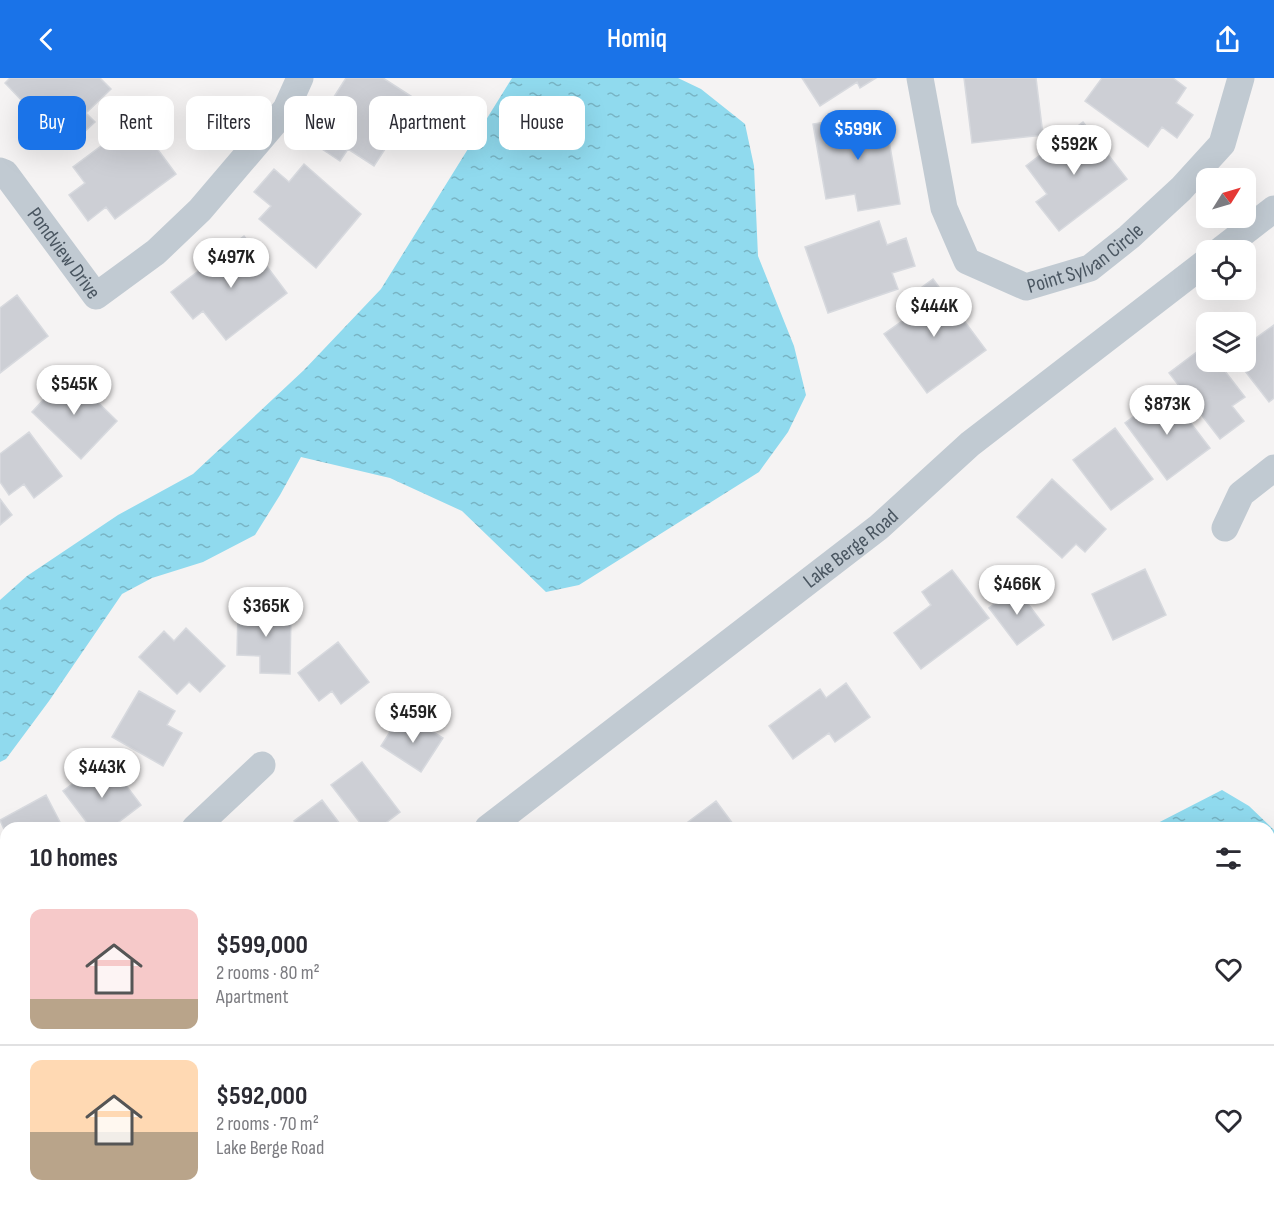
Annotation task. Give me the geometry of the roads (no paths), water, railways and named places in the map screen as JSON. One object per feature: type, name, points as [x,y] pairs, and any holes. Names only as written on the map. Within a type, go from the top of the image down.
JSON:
[{"type":"street","name":"Pondview Drive","points":[[0,171],[5,173],[96,296],[156,252],[200,210],[286,109],[300,78]]},
{"type":"street","name":"Point Sylvan Circle","points":[[920,78],[944,208],[967,261],[1026,287],[1090,268],[1129,237],[1181,189],[1222,144],[1240,78]]},
{"type":"street","points":[[1234,240],[1274,209]]},
{"type":"street","name":"Lake Berge Road","points":[[496,822],[879,527],[970,444],[1196,270]]},
{"type":"street","points":[[1225,528],[1241,494],[1274,468]]},
{"type":"street","points":[[201,822],[262,765]]},
{"type":"water","points":[[512,78],[678,78],[701,89],[745,124],[754,166],[758,256],[794,346],[806,395],[788,432],[759,472],[579,585],[546,592],[462,511],[390,478],[301,457],[255,535],[203,562],[152,578],[122,594],[49,701],[6,759],[0,762],[0,600],[27,576],[118,515],[193,474],[304,370],[381,289],[467,150],[487,150],[487,118],[499,99],[499,150],[585,150],[585,96],[501,96]]},
{"type":"water","points":[[1222,790],[1249,806],[1266,822],[1160,822]]}]
